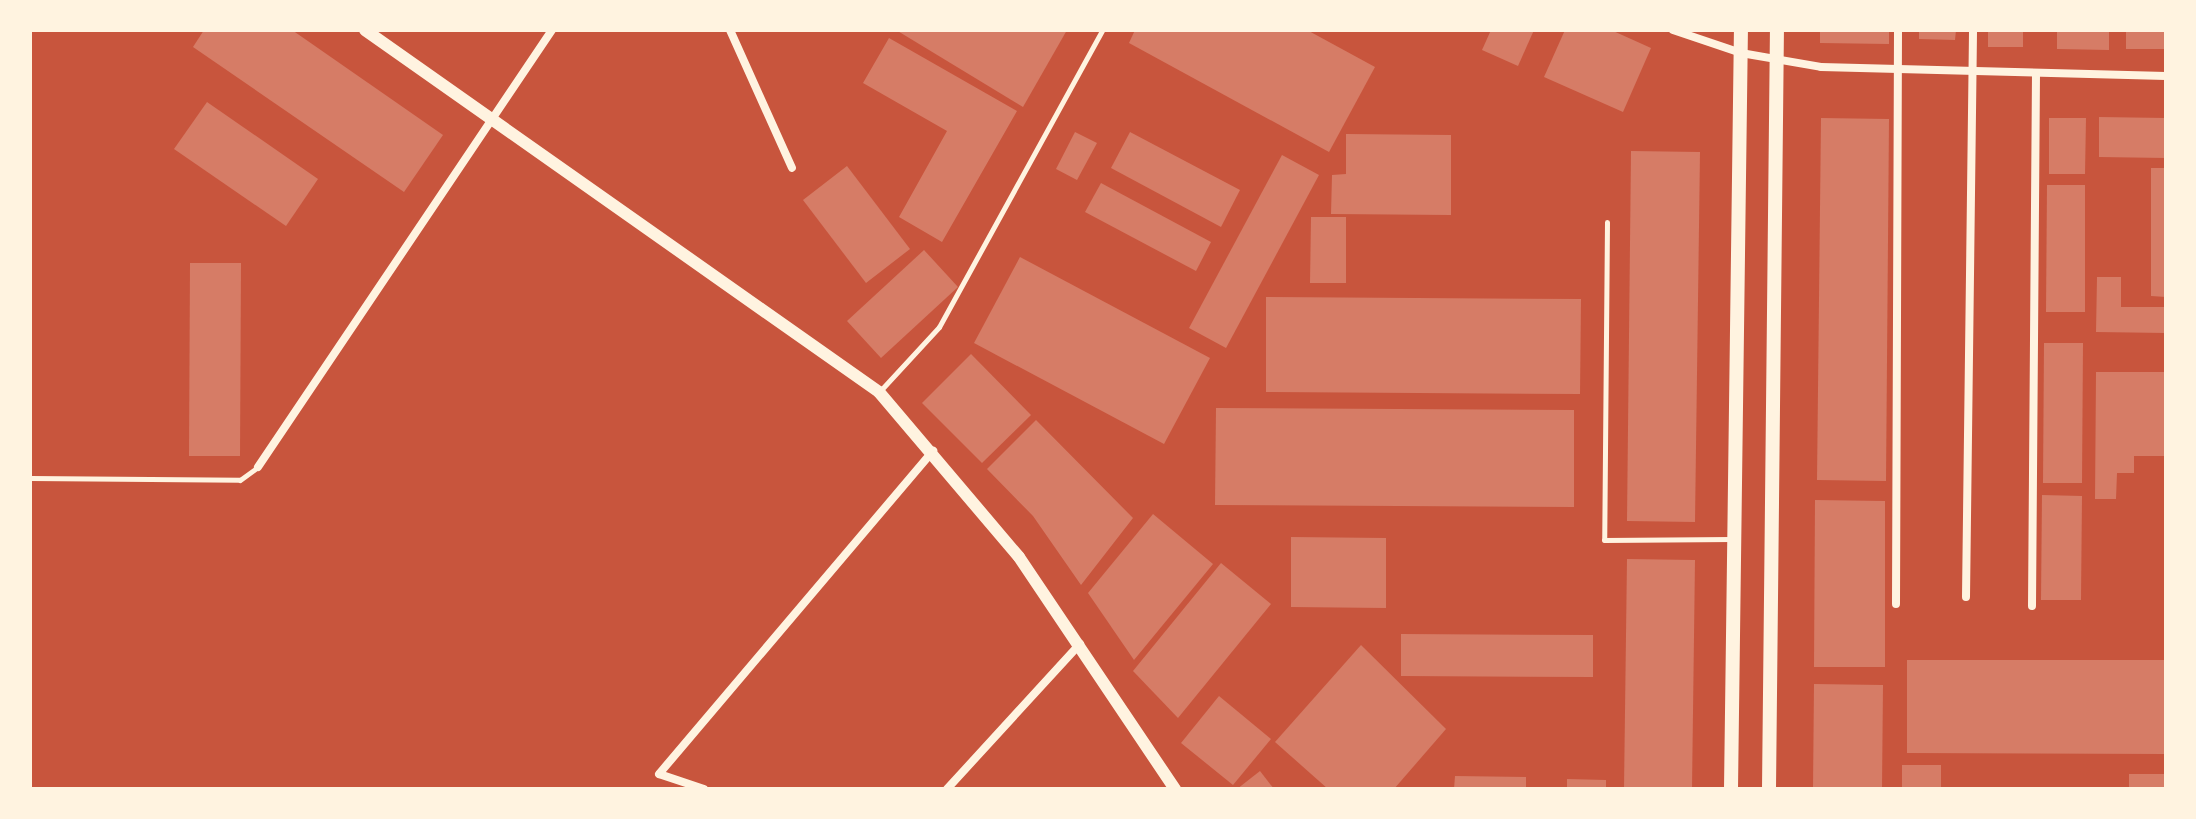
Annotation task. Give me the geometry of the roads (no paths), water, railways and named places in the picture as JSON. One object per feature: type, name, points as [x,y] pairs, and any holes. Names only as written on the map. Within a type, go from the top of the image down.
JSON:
[{"type":"main road","points":[[1731,789],[1741,30]]},
{"type":"main road","points":[[1769,789],[1777,30]]},
{"type":"street","points":[[365,30],[879,392],[934,451],[1080,643],[1175,789]]},
{"type":"street","points":[[258,467],[490,116],[552,30]]},
{"type":"street","points":[[730,30],[792,168]]},
{"type":"street","points":[[1673,30],[1777,62],[1972,75],[2166,76]]},
{"type":"street","points":[[1896,604],[1898,30]]},
{"type":"street","points":[[1966,597],[1973,30]]},
{"type":"street","points":[[2032,606],[2036,76]]},
{"type":"street","points":[[704,789],[659,774],[934,451]]},
{"type":"street","points":[[947,789],[1080,643]]},
{"type":"lane","points":[[879,392],[939,327],[1102,30]]},
{"type":"lane","points":[[1607,222],[1604,540],[1733,539]]},
{"type":"lane","points":[[30,478],[240,480],[258,467]]}]
